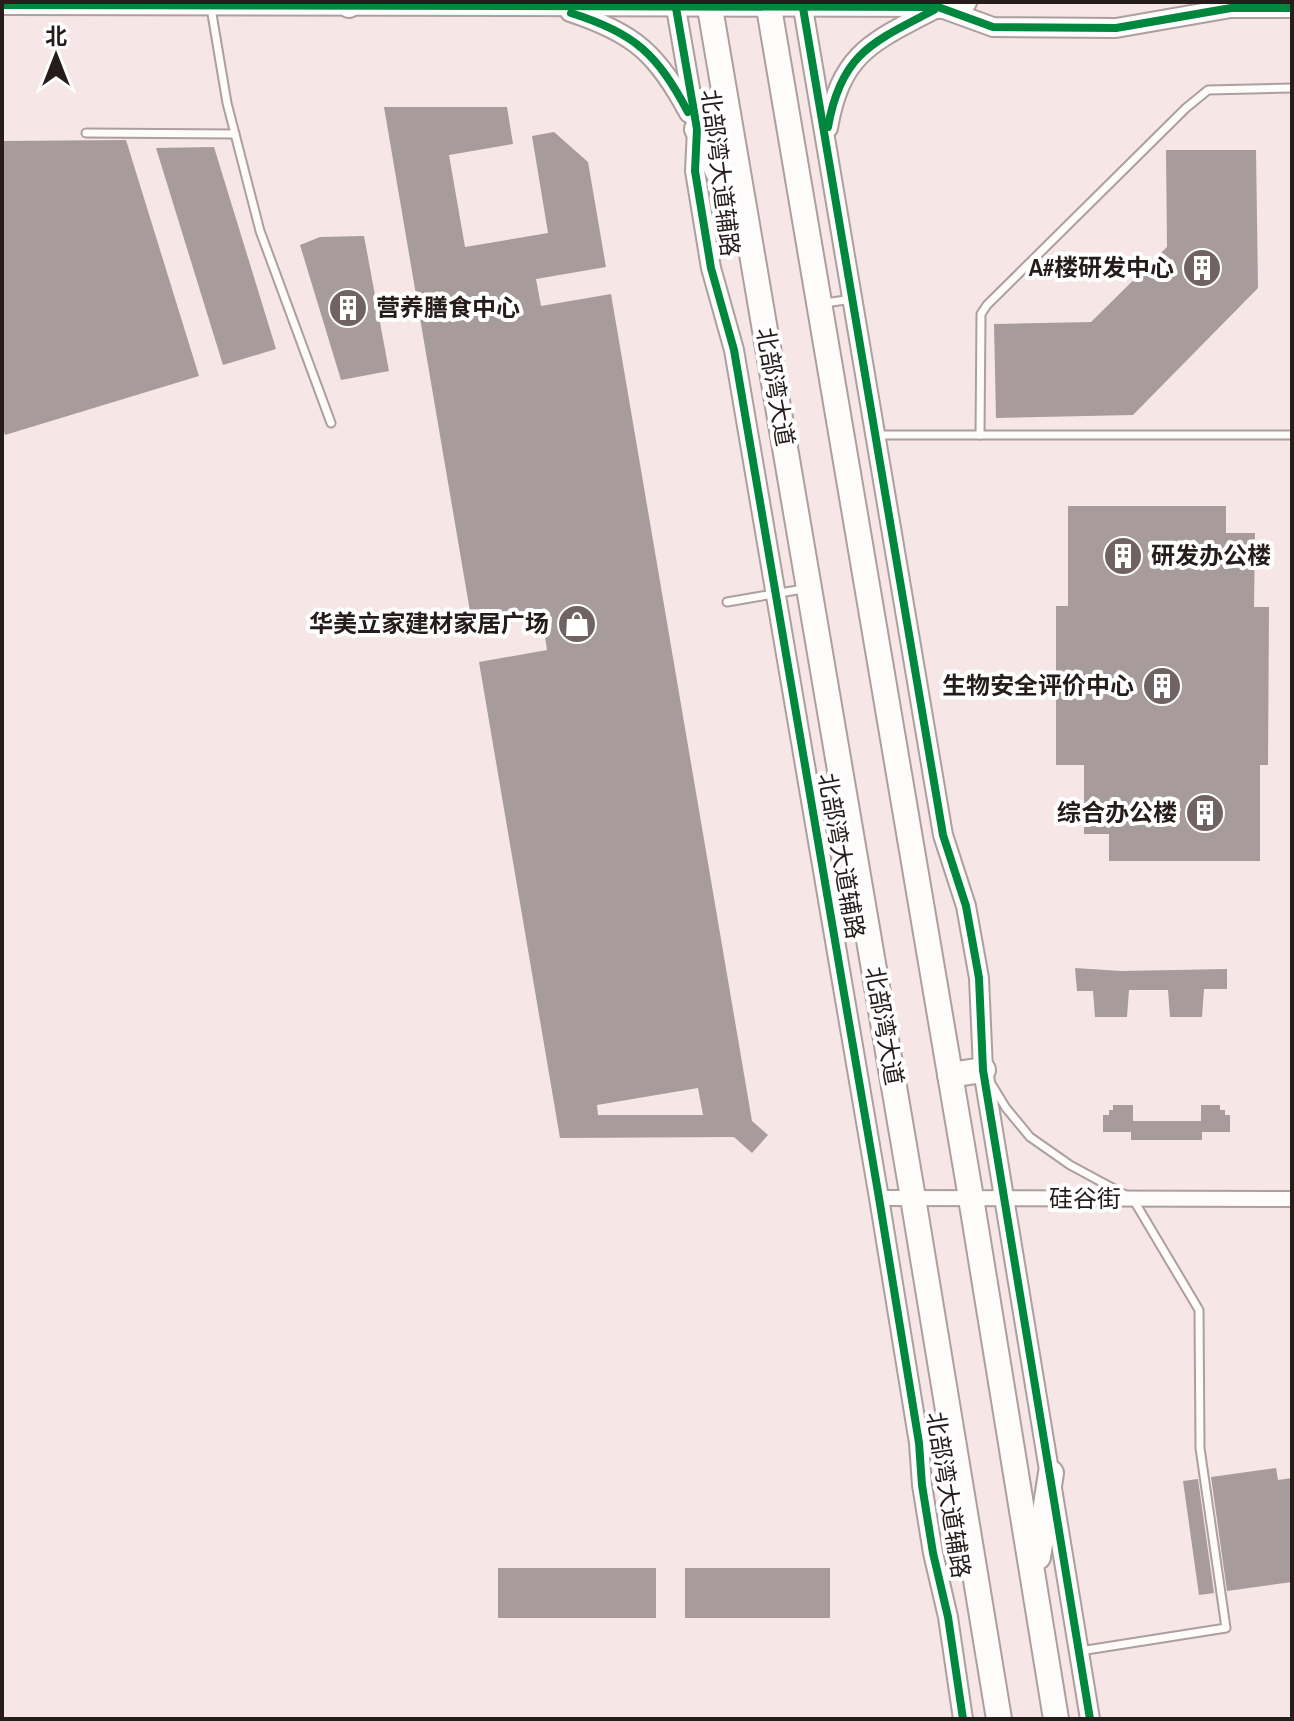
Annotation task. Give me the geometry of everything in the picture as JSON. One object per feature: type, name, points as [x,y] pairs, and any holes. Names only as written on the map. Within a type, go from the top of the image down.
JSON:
[{"type":"highway","name":"北部湾大道","points":[[709,4],[999,1719]]},
{"type":"highway","points":[[768,4],[971,1198],[1056,1719]]},
{"type":"highway","points":[[697,129],[749,237]]},
{"type":"highway","points":[[950,1075],[983,1070]]},
{"type":"highway","points":[[1034,1579],[1051,1473]]},
{"type":"main road","points":[[2,5],[768,4],[938,7],[965,2]]},
{"type":"main road","name":"北部湾大道辅路","points":[[675,4],[697,129],[697,185],[711,268],[734,350],[879,1198],[919,1443],[922,1485],[948,1617],[963,1719]]},
{"type":"main road","points":[[802,5],[943,835],[966,906],[979,978],[983,1070],[1090,1719]]},
{"type":"main road","points":[[552,6],[598,21],[644,49],[666,72],[697,129]]},
{"type":"main road","points":[[826,143],[832,104],[845,73],[856,57],[879,38],[938,7],[993,27],[1116,28],[1231,8],[1292,8]]},
{"type":"street","name":"硅谷街","points":[[879,1198],[1292,1199]]},
{"type":"lane","points":[[210,6],[235,134],[260,231],[331,423]]},
{"type":"lane","points":[[980,435],[981,314],[987,305],[1186,108],[1208,90],[1292,88]]},
{"type":"lane","points":[[86,133],[235,134]]},
{"type":"lane","points":[[819,304],[852,299]]},
{"type":"lane","points":[[875,435],[1292,435]]},
{"type":"lane","points":[[727,602],[809,588]]},
{"type":"lane","points":[[983,1070],[1006,1108],[1030,1137],[1070,1165],[1133,1199],[1199,1310],[1200,1448],[1226,1628],[1080,1651]]},
{"type":"building","name":"华美立家建材家居广场","points":[[384,107],[507,107],[513,144],[449,155],[465,247],[548,233],[532,136],[554,132],[588,162],[606,267],[536,279],[541,306],[611,294],[752,1121],[768,1135],[752,1153],[734,1137],[560,1138],[479,662],[547,650],[542,617],[473,629]],"holes":[[[698,1088],[703,1115],[598,1115],[597,1105]]]},
{"type":"building","points":[[126,140],[199,376],[5,435],[2,426],[2,141]]},
{"type":"building","points":[[214,147],[276,349],[223,365],[156,148]]},
{"type":"building","name":"A#楼研发中心","points":[[1166,150],[1256,150],[1258,288],[1133,415],[996,418],[994,324],[1091,322],[1167,247]]},
{"type":"building","name":"营养膳食中心","points":[[364,236],[389,371],[341,380],[300,245],[320,237]]},
{"type":"building","name":"生物安全评价中心","points":[[1068,506],[1226,506],[1226,533],[1255,533],[1254,607],[1269,607],[1268,765],[1260,765],[1260,861],[1109,861],[1109,834],[1084,834],[1084,765],[1056,765],[1056,606],[1068,606]]},
{"type":"building","points":[[1075,968],[1121,971],[1227,969],[1227,989],[1204,989],[1202,1017],[1170,1017],[1168,990],[1129,990],[1127,1017],[1095,1017],[1093,991],[1077,991]]},
{"type":"building","points":[[1113,1105],[1133,1105],[1133,1121],[1201,1121],[1201,1105],[1220,1105],[1225,1115],[1230,1115],[1230,1132],[1202,1132],[1202,1140],[1131,1140],[1131,1132],[1103,1132],[1103,1115],[1109,1115]]},
{"type":"building","points":[[1276,1468],[1278,1480],[1292,1478],[1292,1582],[1227,1591],[1211,1477]]},
{"type":"building","points":[[1198,1479],[1214,1593],[1199,1595],[1183,1481]]},
{"type":"building","points":[[498,1568],[656,1568],[656,1618],[498,1618]]},
{"type":"building","points":[[685,1568],[830,1568],[830,1618],[685,1618]]},
{"type":"cycle path","points":[[675,2],[697,129],[695,171],[711,268],[734,350],[879,1198],[919,1443],[922,1485],[948,1617],[963,1719]]},
{"type":"cycle path","points":[[802,2],[943,835],[966,906],[979,978],[983,1070],[1090,1719]]},
{"type":"cycle path","points":[[2,5],[938,7],[993,27],[1116,28],[1231,8],[1292,8]]},
{"type":"cycle path","points":[[828,127],[841,82],[851,66],[877,42],[934,10]]},
{"type":"cycle path","points":[[571,13],[612,29],[642,48],[666,75],[688,112]]},
{"type":"place","name":"A#楼研发中心","points":[[1202,268]]},
{"type":"place","name":"营养膳食中心","points":[[348,308]]},
{"type":"place","name":"研发办公楼","points":[[1123,556]]},
{"type":"place","name":"华美立家建材家居广场","points":[[577,624]]},
{"type":"place","name":"生物安全评价中心","points":[[1162,686]]},
{"type":"place","name":"综合办公楼","points":[[1205,813]]}]
